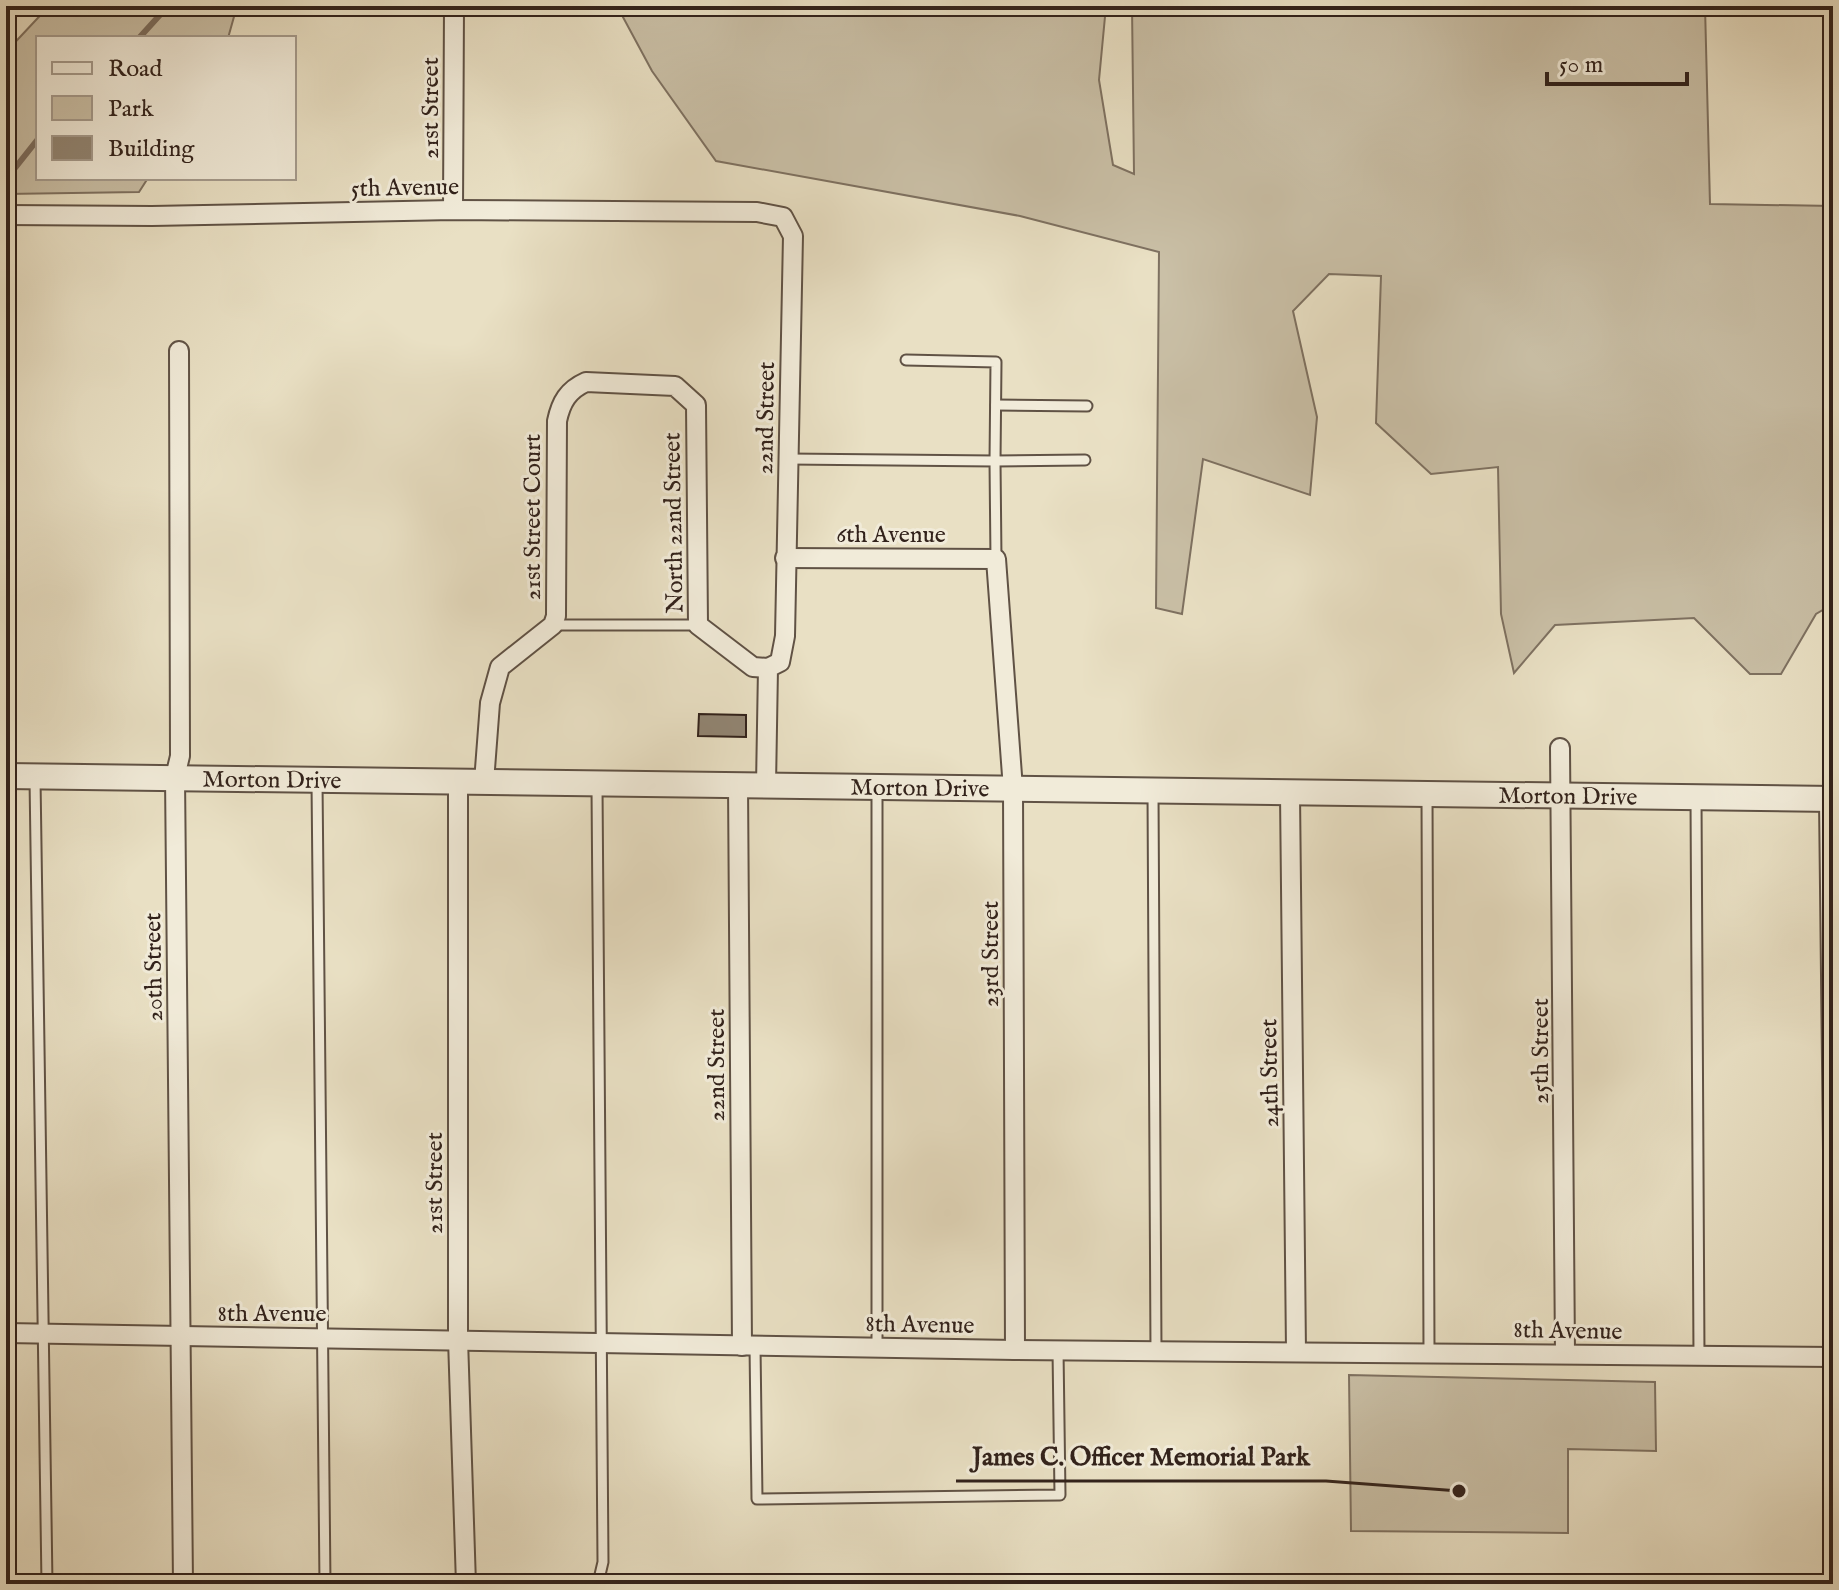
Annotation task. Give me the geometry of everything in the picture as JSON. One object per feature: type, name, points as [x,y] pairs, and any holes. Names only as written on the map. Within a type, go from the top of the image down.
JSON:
[{"type":"street","name":"21st Street","points":[[453,210],[454,6]]},
{"type":"street","name":"5th Avenue","points":[[6,215],[152,216],[453,210],[757,212],[783,217],[793,236]]},
{"type":"street","name":"22nd Street","points":[[766,785],[768,668],[780,662],[783,651],[793,236]]},
{"type":"street","name":"20th Street","points":[[179,351],[180,756],[175,777],[183,1584]]},
{"type":"street","name":"21st Street Court","points":[[484,782],[490,703],[500,667],[553,625],[559,410],[574,388],[586,382],[635,382]]},
{"type":"street","name":"North 22nd Street","points":[[635,382],[675,386],[696,405],[698,625],[753,667],[768,668]]},
{"type":"street","name":"6th Avenue","points":[[785,558],[996,559]]},
{"type":"street","name":"23rd Street","points":[[996,559],[1013,789],[1015,1350]]},
{"type":"street","name":"25th Street","points":[[1560,748],[1563,794],[1565,1354]]},
{"type":"street","name":"Morton Drive","points":[[6,776],[1831,799]]},
{"type":"street","name":"21st Street","points":[[458,781],[458,1339],[466,1584]]},
{"type":"street","name":"22nd Street","points":[[738,784],[749,1346]]},
{"type":"street","name":"24th Street","points":[[1290,794],[1296,1351]]},
{"type":"street","points":[[1831,799],[1833,1150]]},
{"type":"street","name":"8th Avenue","points":[[6,1333],[1015,1350],[1833,1357]]},
{"type":"street","points":[[6,1584],[73,1584]]},
{"type":"lane","points":[[906,360],[996,362],[996,559]]},
{"type":"lane","points":[[996,405],[1087,406]]},
{"type":"lane","points":[[788,459],[1085,460]]},
{"type":"lane","points":[[553,625],[698,625]]},
{"type":"lane","points":[[35,776],[47,1584]]},
{"type":"lane","points":[[317,779],[325,1584]]},
{"type":"lane","points":[[593,1584],[599,1579],[603,1562],[597,783]]},
{"type":"lane","points":[[877,788],[877,1347]]},
{"type":"lane","points":[[1153,792],[1156,1350]]},
{"type":"lane","points":[[1427,793],[1429,1352]]},
{"type":"lane","points":[[1696,798],[1699,1356]]},
{"type":"lane","points":[[749,1346],[757,1499],[1060,1495],[1058,1349]]},
{"type":"green space","points":[[49,6],[237,6],[229,36],[36,36],[36,180],[147,180],[139,192],[6,194],[6,52]]},
{"type":"green space","points":[[617,6],[1106,6],[1099,80],[1113,165],[1134,174],[1132,6],[1705,6],[1710,204],[1833,206],[1833,604],[1816,614],[1781,674],[1750,674],[1694,618],[1555,625],[1514,673],[1501,614],[1498,467],[1431,474],[1376,423],[1381,276],[1329,274],[1293,311],[1317,417],[1310,495],[1203,459],[1182,614],[1156,608],[1159,252],[1020,216],[716,161],[652,71]]},
{"type":"green space","points":[[1349,1375],[1655,1382],[1656,1451],[1568,1449],[1568,1533],[1351,1531]]},
{"type":"building","points":[[699,714],[746,715],[746,737],[698,736]]},
{"type":"waterway","points":[[141,36],[168,6]]},
{"type":"waterway","points":[[15,168],[36,142]]},
{"type":"place","name":"James C. Officer Memorial Park","points":[[1459,1491]]}]
